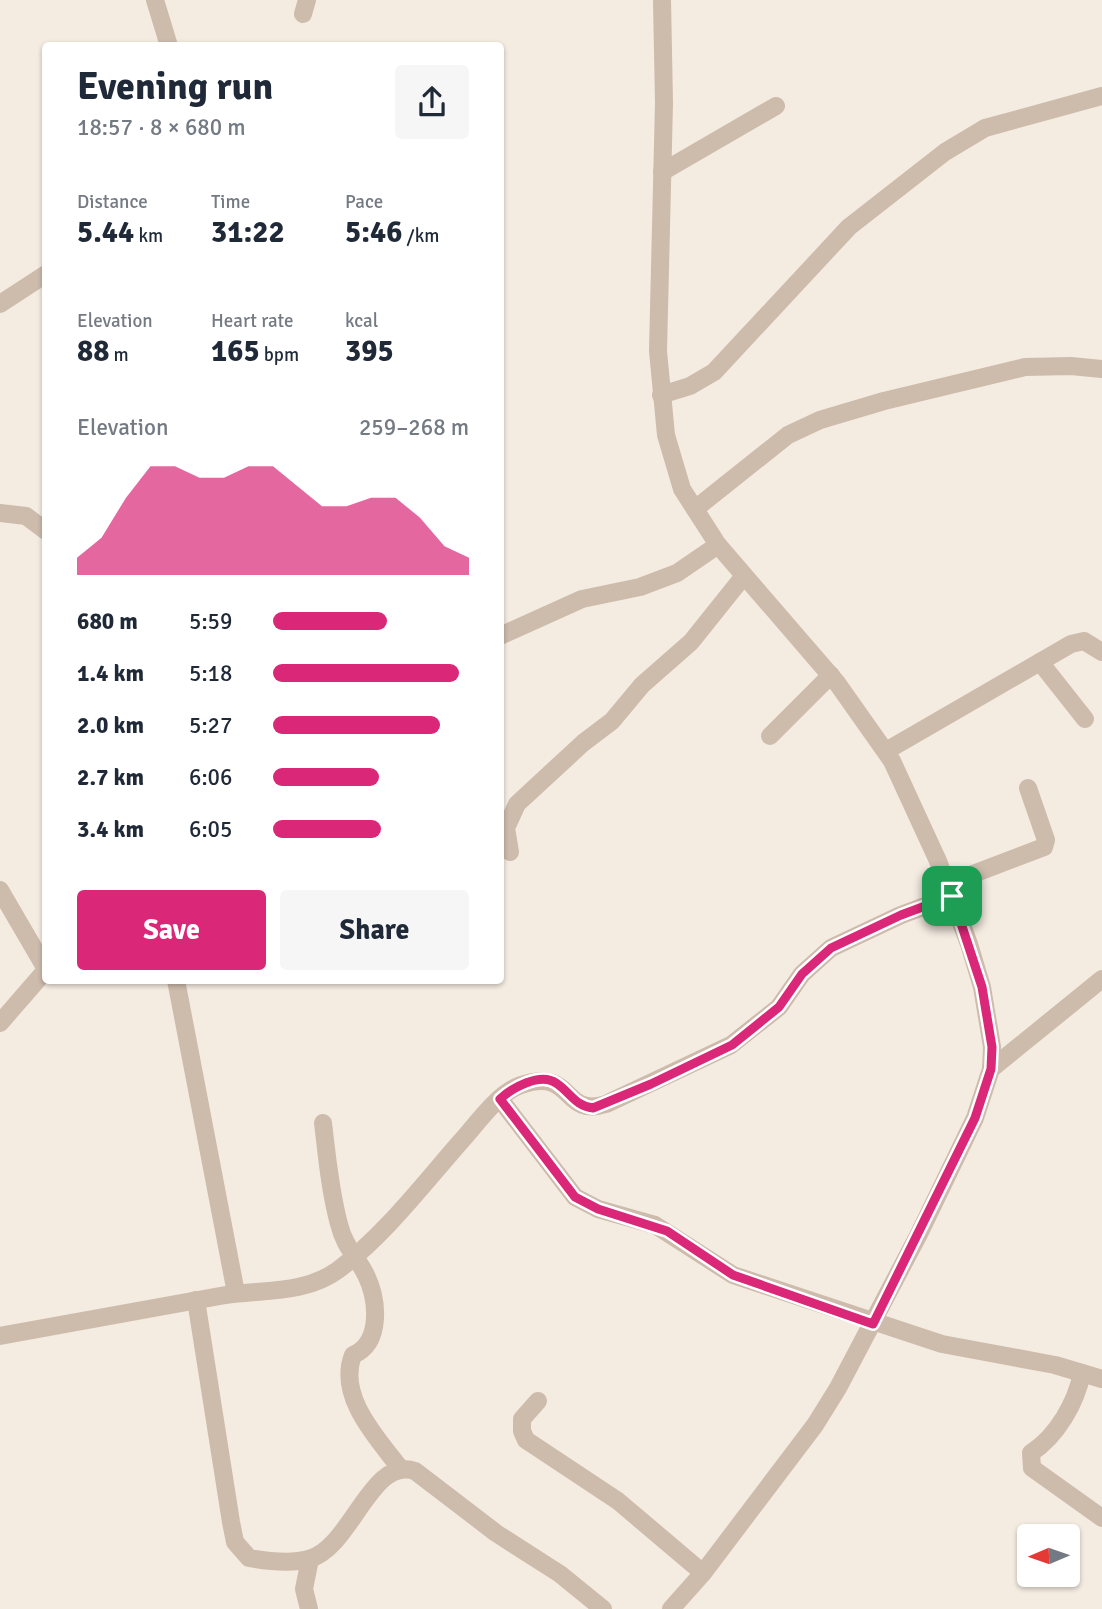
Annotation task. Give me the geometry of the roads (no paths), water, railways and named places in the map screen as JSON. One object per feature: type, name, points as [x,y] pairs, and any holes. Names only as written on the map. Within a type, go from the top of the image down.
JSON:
[{"type":"street","points":[[155,0],[168,42]]},
{"type":"street","points":[[662,0],[658,351],[666,435],[682,489],[718,545],[743,577],[831,675],[886,751],[911,797],[950,890],[985,1000],[992,1047],[991,1069],[975,1118],[873,1324],[815,1424],[703,1573],[671,1609]]},
{"type":"street","points":[[661,396],[690,386],[714,372],[849,227],[966,138],[985,128],[1102,96]]},
{"type":"street","points":[[662,172],[776,106]]},
{"type":"street","points":[[0,304],[42,277]]},
{"type":"street","points":[[695,509],[788,435],[820,421],[884,401],[1024,367],[1071,366],[1102,369]]},
{"type":"street","points":[[0,513],[26,516],[42,528]]},
{"type":"street","points":[[504,634],[582,599],[640,587],[666,578],[689,566],[718,545]]},
{"type":"street","points":[[510,852],[506,828],[517,804],[583,743],[612,721],[642,685],[691,642],[743,577]]},
{"type":"street","points":[[886,751],[1079,641],[1089,643],[1102,652]]},
{"type":"street","points":[[1040,662],[1085,719]]},
{"type":"street","points":[[770,736],[831,675]]},
{"type":"street","points":[[0,1336],[236,1293],[312,1284],[337,1270],[352,1257],[389,1221],[500,1099],[515,1087],[541,1080],[554,1081],[577,1103],[593,1108],[651,1084],[732,1045],[779,1007],[802,974],[831,948],[1044,847],[1046,840],[1028,788]]},
{"type":"street","points":[[0,890],[42,963]]},
{"type":"street","points":[[0,1023],[42,975]]},
{"type":"street","points":[[991,1069],[1102,978]]},
{"type":"street","points":[[177,984],[236,1293]]},
{"type":"street","points":[[500,1099],[575,1197],[598,1209],[667,1231],[733,1275],[873,1324],[942,1344],[1055,1365],[1102,1378]]},
{"type":"street","points":[[323,1123],[334,1207],[341,1232],[352,1257],[367,1277],[374,1304],[371,1342],[365,1350],[353,1355],[349,1367],[352,1390],[358,1408],[400,1468]]},
{"type":"street","points":[[196,1300],[235,1542],[242,1553],[249,1558],[310,1559],[335,1543],[345,1532],[367,1495],[388,1474],[400,1468],[415,1471],[496,1533],[540,1559],[603,1609]]},
{"type":"street","points":[[1082,1373],[1075,1398],[1050,1437],[1031,1453],[1030,1464],[1102,1518]]},
{"type":"street","points":[[538,1401],[522,1419],[522,1431],[526,1440],[618,1502],[703,1573]]},
{"type":"street","points":[[309,1609],[304,1589],[310,1559]]}]
